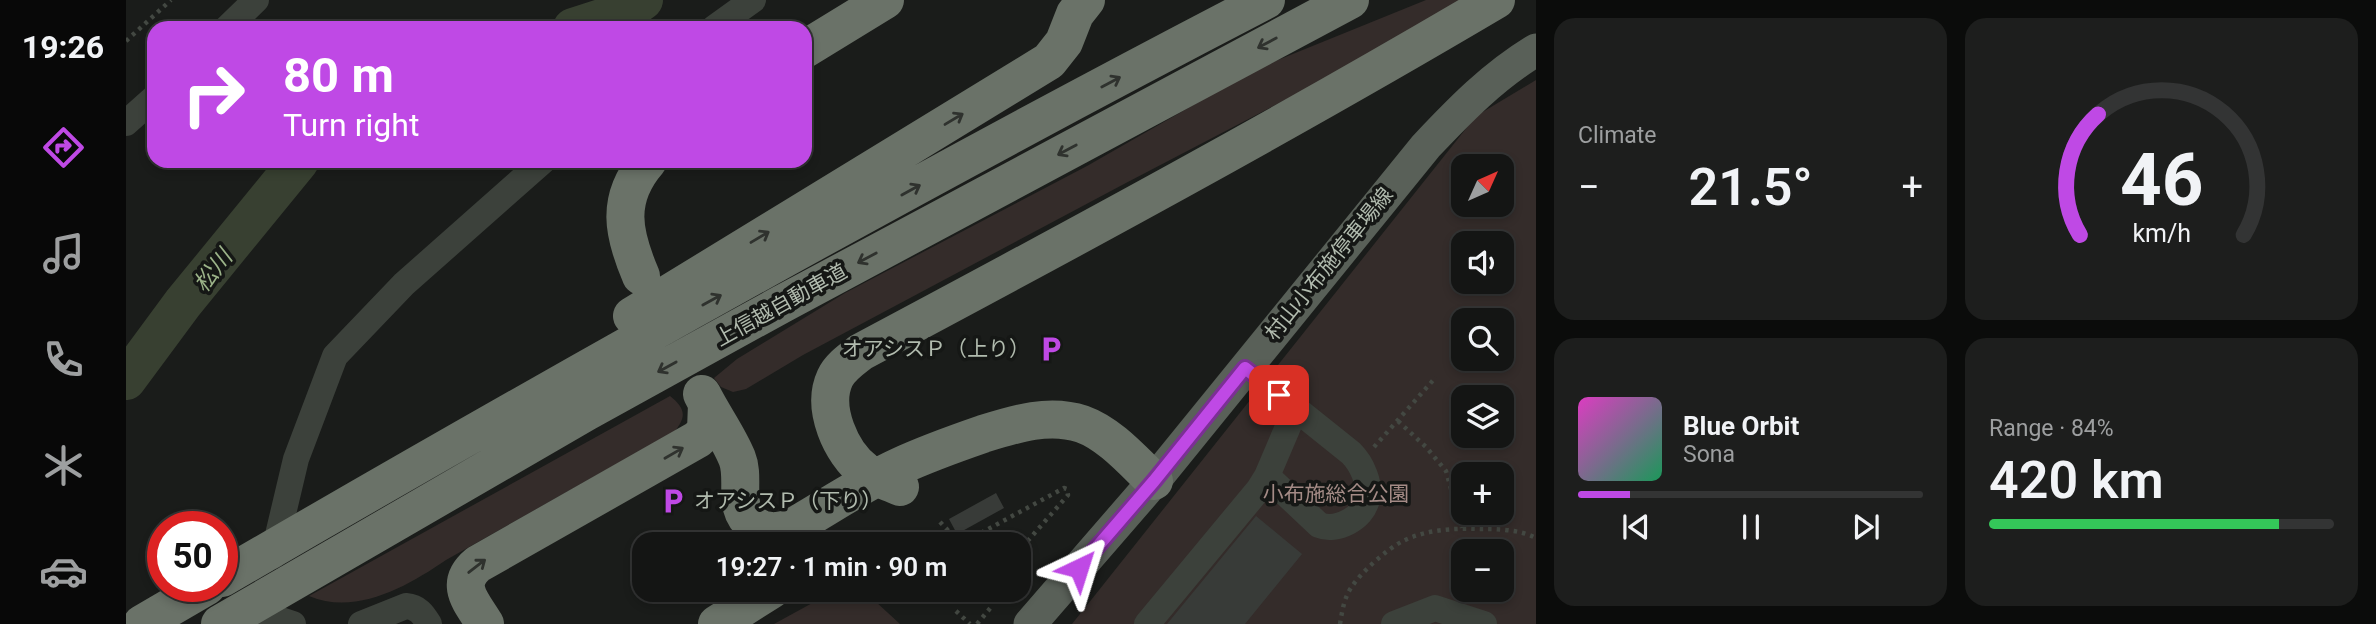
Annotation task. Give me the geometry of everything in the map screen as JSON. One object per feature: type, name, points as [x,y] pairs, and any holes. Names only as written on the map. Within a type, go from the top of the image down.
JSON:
[{"type":"highway","points":[[812,45],[885,0]]},
{"type":"highway","points":[[374,489],[648,305],[1049,61],[1064,42],[1075,14],[1086,0]]},
{"type":"highway","name":"上信越自動車道","points":[[238,569],[568,378],[967,159],[1266,0]]},
{"type":"highway","name":"上信越自動車道","points":[[220,624],[586,412],[782,304],[1334,8],[1358,0]]},
{"type":"highway","points":[[891,478],[860,435],[850,405],[850,392],[856,380],[867,370],[1002,295],[1081,235],[1332,96],[1496,0]]},
{"type":"highway","points":[[641,276],[629,248],[624,224],[625,203],[631,185],[643,168]]},
{"type":"highway","points":[[485,624],[466,590],[464,579],[469,571],[698,439],[706,430],[705,399],[738,459],[743,512],[751,523],[762,530],[776,532],[791,528],[891,478],[937,450],[1013,425],[1040,420],[1065,420],[1085,425],[1106,438],[1148,487]]},
{"type":"highway","points":[[820,532],[891,478]]},
{"type":"highway","points":[[142,624],[180,602]]},
{"type":"highway","points":[[717,624],[752,602]]},
{"type":"main road","name":"村山小布施停車場線","points":[[1030,624],[1148,487],[1426,146],[1472,97],[1516,62],[1536,50]]},
{"type":"street","points":[[234,21],[256,0]]},
{"type":"street","points":[[724,21],[753,0]]},
{"type":"street","points":[[126,123],[147,104]]},
{"type":"street","points":[[257,624],[296,460],[335,356],[404,284],[535,168]]},
{"type":"street","points":[[1245,368],[1332,436],[1359,462],[1368,497],[1365,506],[1349,521],[1328,528],[1319,525],[1267,476]]},
{"type":"street","points":[[1147,624],[1267,476],[1296,408]]},
{"type":"street","points":[[361,624],[406,606],[414,606],[429,624]]},
{"type":"street","points":[[1394,624],[1435,608],[1484,624]]},
{"type":"street","points":[[270,624],[278,619],[293,624]]},
{"type":"path","points":[[148,21],[171,0]]},
{"type":"path","points":[[126,41],[147,22]]},
{"type":"path","points":[[1359,462],[1436,377]]},
{"type":"path","points":[[1398,421],[1426,447],[1446,471],[1462,528]]},
{"type":"path","points":[[983,532],[1064,488],[1067,489],[1068,495],[1031,537]]},
{"type":"path","points":[[940,522],[949,532]]},
{"type":"path","points":[[1340,624],[1350,588],[1369,567],[1402,541],[1432,532],[1462,528],[1499,529],[1536,538]]},
{"type":"path","points":[[976,624],[992,606],[992,602]]},
{"type":"path","points":[[956,611],[970,624]]},
{"type":"green space","points":[[1426,0],[1476,0],[803,355],[746,389],[733,392],[721,387],[714,378],[737,359],[845,293],[1087,166],[1258,68]]},
{"type":"green space","name":"小布施総合公園","points":[[1536,80],[1536,624],[1072,624],[1476,116]]},
{"type":"green space","points":[[670,396],[683,412],[675,431],[415,579],[381,595],[363,600],[327,601],[309,596]]},
{"type":"green space","points":[[814,602],[876,602],[900,624],[774,624]]},
{"type":"building","points":[[996,493],[1004,508],[961,532],[956,532],[949,519]]},
{"type":"building","points":[[1256,516],[1302,554],[1245,624],[1167,624]]},
{"type":"waterway","name":"松川","points":[[595,21],[629,10],[643,0]]},
{"type":"waterway","name":"松川","points":[[126,380],[183,303],[293,168]]},
{"type":"place","name":"オアシスＰ（上り）","points":[[1051,349]]},
{"type":"place","name":"オアシスＰ（下り）","points":[[673,501]]},
{"type":"route","points":[[1079,568],[1154,481],[1245,368],[1279,395]]}]
